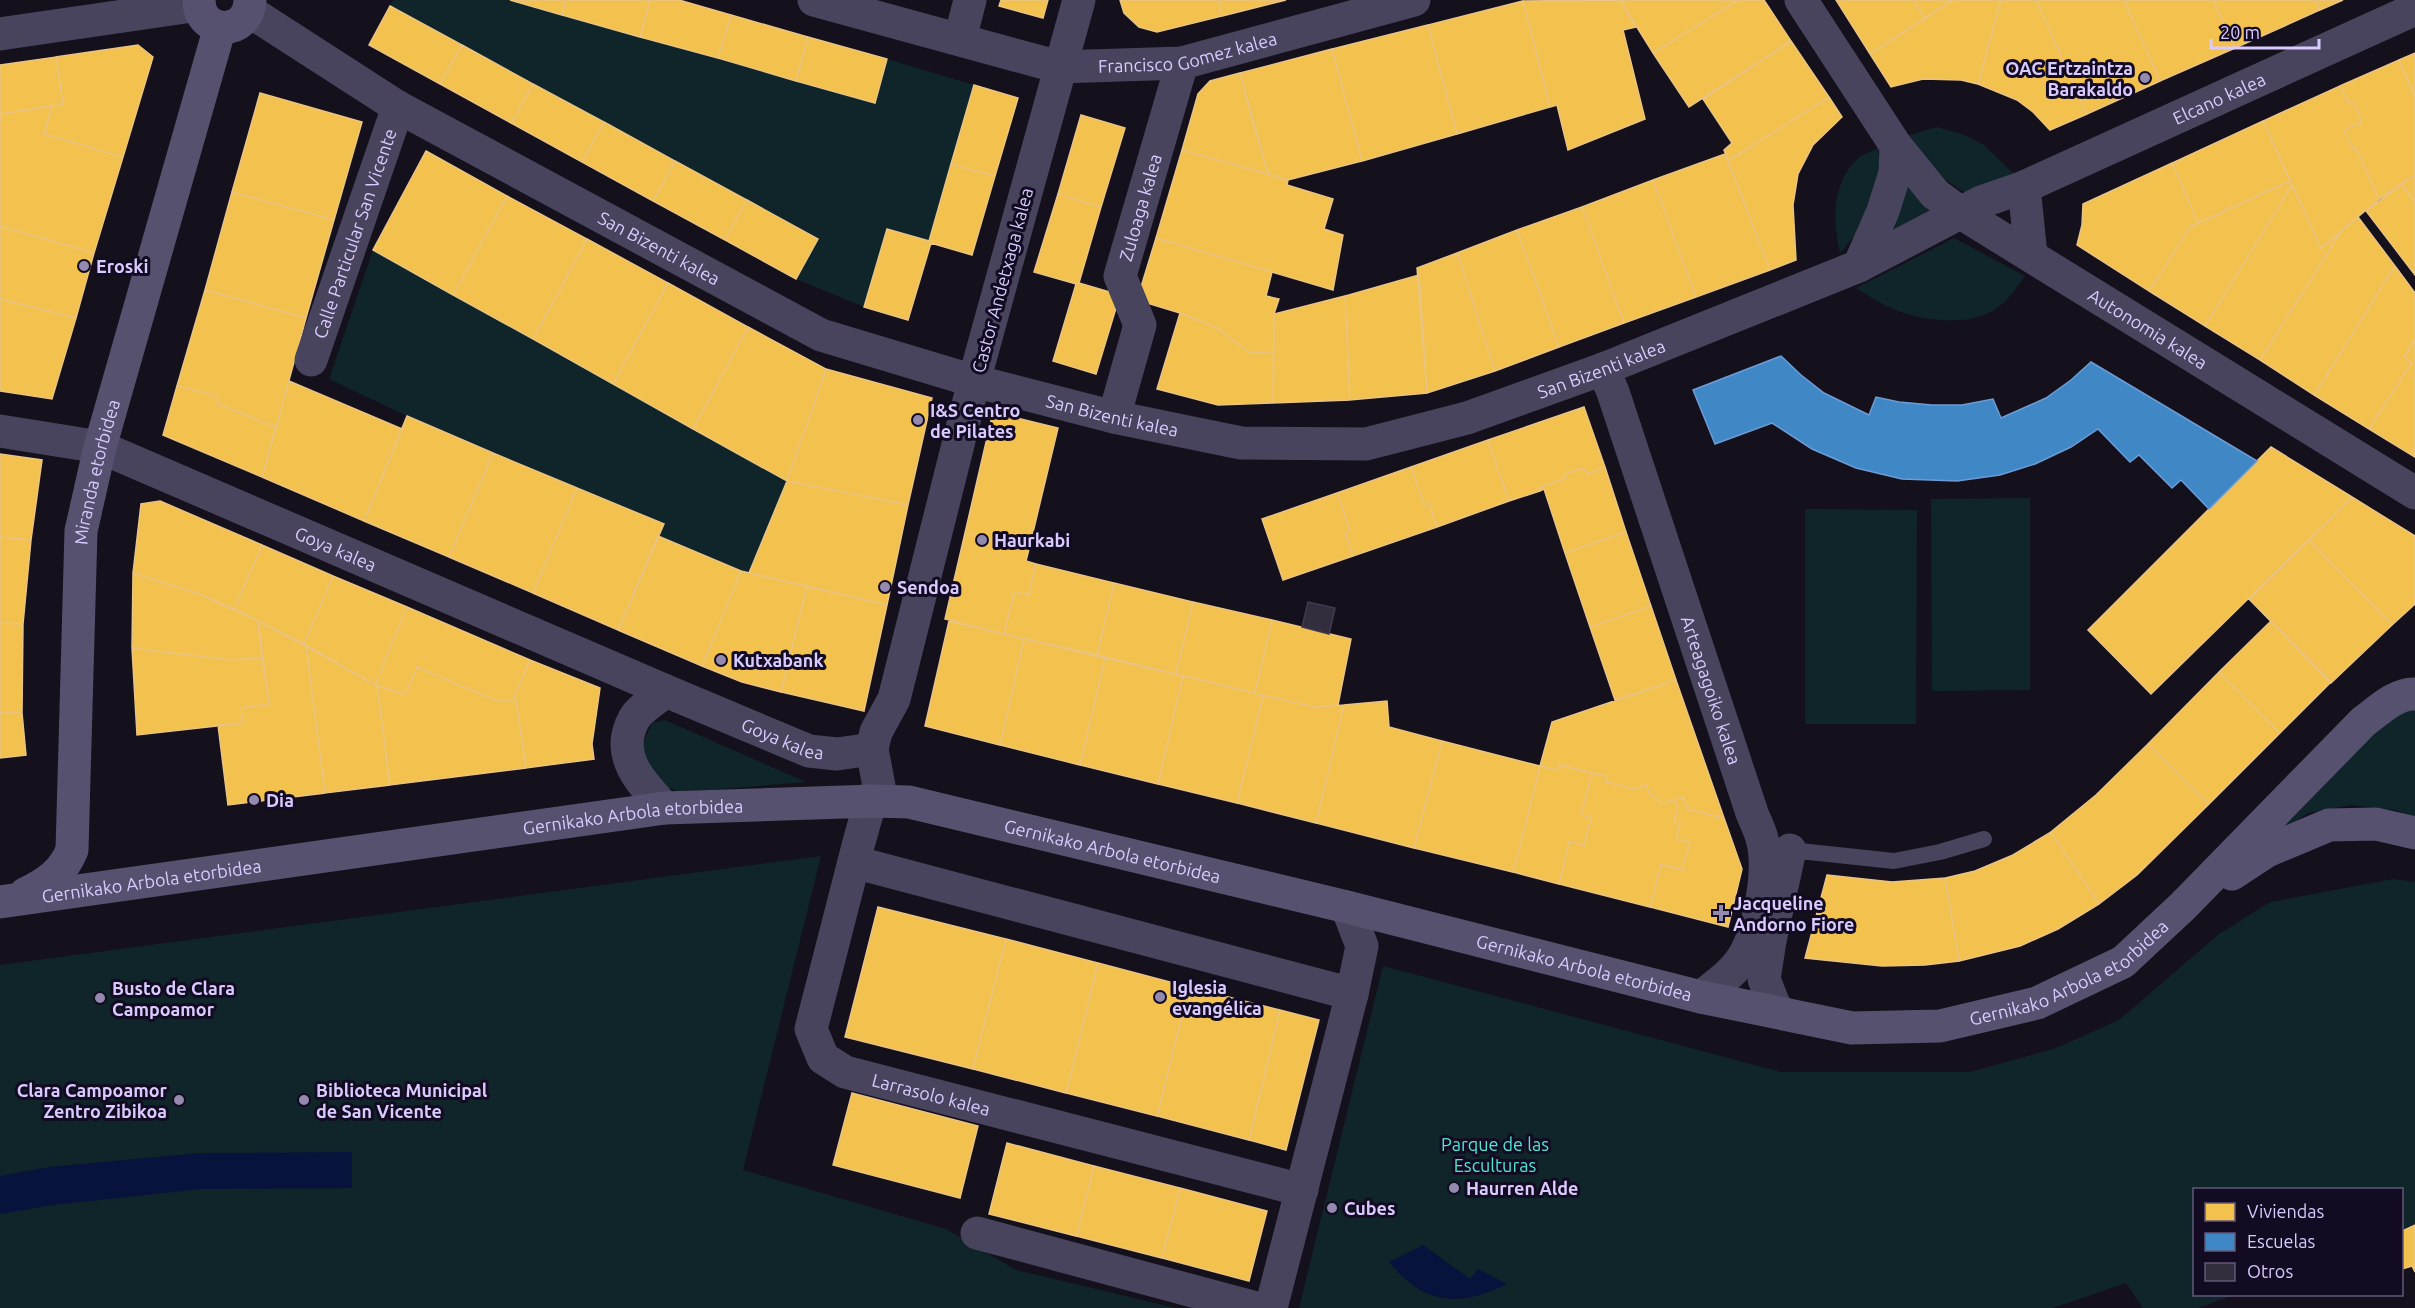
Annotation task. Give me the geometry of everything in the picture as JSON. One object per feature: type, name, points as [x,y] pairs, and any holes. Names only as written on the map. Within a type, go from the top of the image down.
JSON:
[{"type":"street","name":"Francisco Gomez kalea","points":[[814,0],[856,5],[960,39],[1059,67],[1182,63],[1414,0]]},
{"type":"street","points":[[960,39],[970,0]]},
{"type":"street","name":"Castor Andetxaga kalea","points":[[872,749],[876,732],[894,699],[974,381],[1078,0]]},
{"type":"street","name":"Autonomia kalea","points":[[1801,0],[1896,146],[1935,194],[1961,213],[2415,493]]},
{"type":"street","points":[[0,34],[206,11],[237,24],[244,19],[250,5]]},
{"type":"street","name":"San Bizenti kalea","points":[[250,5],[398,107],[821,335],[974,381],[1114,417],[1241,443],[1366,444],[1467,418],[1603,369],[1859,266]]},
{"type":"street","name":"Elcano kalea","points":[[1859,266],[1981,202],[2024,187],[2415,9]]},
{"type":"street","name":"Miranda etorbidea","points":[[5,901],[41,886],[62,869],[72,850],[81,531],[206,11]]},
{"type":"street","name":"Zuloaga kalea","points":[[1114,417],[1140,325],[1120,276],[1182,63]]},
{"type":"street","name":"Calle Particular San Vicente","points":[[311,360],[398,107]]},
{"type":"street","points":[[1859,266],[1883,211],[1895,173],[1896,146]]},
{"type":"street","points":[[2024,187],[2031,255]]},
{"type":"street","name":"Arteagagoiko kalea","points":[[1603,369],[1613,392],[1752,813],[1763,839],[1765,866],[1762,902],[1756,928],[1739,964],[1701,997]]},
{"type":"street","name":"Goya kalea","points":[[0,431],[100,447],[809,751],[837,754],[872,749]]},
{"type":"street","points":[[665,808],[637,777],[628,759],[628,736],[635,717],[666,691]]},
{"type":"street","name":"Gernikako Arbola etorbidea","points":[[5,901],[665,808],[873,801],[909,802],[1347,907],[1701,997],[1852,1028],[1940,1026],[2037,1003],[2123,962],[2182,906],[2363,722],[2389,703],[2409,694],[2415,694]]},
{"type":"street","points":[[872,749],[879,786],[873,801]]},
{"type":"street","name":"Larrasolo kalea","points":[[873,801],[868,810],[811,1029],[823,1058],[845,1072],[1302,1190]]},
{"type":"street","name":"Gernikako Arbola etorbidea","points":[[2182,906],[2267,851],[2329,825],[2376,824],[2415,833]]},
{"type":"street","points":[[1780,1013],[1774,1005],[1764,978],[1790,850]]},
{"type":"street","points":[[854,862],[1352,993]]},
{"type":"street","points":[[1271,1308],[1362,946],[1347,907]]},
{"type":"street","points":[[977,1233],[1256,1308]]},
{"type":"lane","points":[[1790,850],[1894,861],[1940,852],[1984,839]]},
{"type":"green space","points":[[393,0],[511,0],[874,103],[887,59],[974,85],[929,241],[887,229],[864,307],[796,279],[817,239],[390,6]]},
{"type":"green space","points":[[1937,127],[1962,134],[1984,145],[2013,173],[1967,194],[1941,177],[1906,136]]},
{"type":"green space","points":[[1878,148],[1881,172],[1861,228],[1840,253],[1835,214],[1844,176],[1861,156]]},
{"type":"green space","points":[[1906,179],[1929,212],[1887,233]]},
{"type":"green space","points":[[1954,238],[2025,276],[2005,302],[1989,313],[1966,319],[1928,319],[1888,307],[1856,288]]},
{"type":"green space","points":[[373,250],[787,481],[749,573],[658,536],[663,524],[407,416],[329,379]]},
{"type":"green space","points":[[2030,498],[2030,690],[1932,691],[1931,499]]},
{"type":"green space","points":[[1805,509],[1917,510],[1916,724],[1805,724]]},
{"type":"green space","points":[[2415,709],[2415,817],[2395,810],[2351,805],[2308,813],[2261,845],[2393,715]]},
{"type":"green space","points":[[665,720],[806,782],[711,790],[677,791],[666,787],[646,766],[643,744],[652,723]]},
{"type":"green space","points":[[821,856],[743,1170],[946,1229],[1016,1270],[1176,1308],[0,1308],[0,965]]},
{"type":"green space","name":"Parque de las Esculturas","points":[[2393,879],[2415,882],[2415,1224],[2403,1229],[2403,1188],[2193,1188],[2193,1296],[2231,1296],[2199,1308],[2143,1308],[2126,1283],[2053,1308],[1299,1308],[1383,966],[1781,1072],[1970,1072],[2056,1048],[2119,1020],[2219,934],[2270,902]]},
{"type":"shaded area","points":[[352,1152],[352,1188],[202,1189],[53,1205],[0,1214],[0,1176],[49,1167],[200,1153]]},
{"type":"shaded area","points":[[1423,1245],[1470,1279],[1478,1269],[1507,1284],[1490,1292],[1458,1299],[1429,1294],[1415,1287],[1389,1262]]},
{"type":"building: Viviendas","points":[[510,0],[566,0],[562,15]]},
{"type":"building: Viviendas","points":[[566,0],[650,0],[640,37],[562,15]]},
{"type":"building: Viviendas","points":[[650,0],[679,0],[731,15],[718,58],[640,37]]},
{"type":"building: Viviendas","points":[[1001,0],[1048,0],[1043,18],[999,6]]},
{"type":"building: Viviendas","points":[[1120,0],[1218,0],[1222,16],[1157,32],[1139,27],[1124,13]]},
{"type":"building: Viviendas","points":[[1218,0],[1286,0],[1222,16]]},
{"type":"building: Viviendas","points":[[1620,0],[1636,27],[1623,30],[1645,119],[1568,150],[1557,105],[1550,107],[1523,1]]},
{"type":"building: Viviendas","points":[[1620,0],[1738,0],[1653,53]]},
{"type":"building: Viviendas","points":[[1738,0],[1764,0],[1791,41],[1689,107],[1653,53]]},
{"type":"building: Viviendas","points":[[1836,0],[1913,0],[1925,18],[1870,54]]},
{"type":"building: Viviendas","points":[[1913,0],[1953,0],[1925,18]]},
{"type":"building: Viviendas","points":[[1953,0],[2001,0],[1978,84],[1961,80],[1923,79],[1891,87],[1870,54]]},
{"type":"building: Viviendas","points":[[2001,0],[2036,0],[2087,114],[2050,130],[2033,112],[2017,100],[1978,84]]},
{"type":"building: Viviendas","points":[[2036,0],[2124,0],[2160,81],[2087,114]]},
{"type":"building: Viviendas","points":[[2124,0],[2213,0],[2235,48],[2160,81]]},
{"type":"building: Viviendas","points":[[2213,0],[2315,0],[2320,10],[2235,48]]},
{"type":"building: Viviendas","points":[[2315,0],[2343,0],[2320,10]]},
{"type":"building: Viviendas","points":[[1523,1],[1550,107],[1457,134],[1428,25]]},
{"type":"building: Viviendas","points":[[390,6],[462,45],[440,84],[369,45]]},
{"type":"building: Viviendas","points":[[731,15],[808,37],[796,81],[718,58]]},
{"type":"building: Viviendas","points":[[1428,25],[1457,134],[1362,161],[1332,49]]},
{"type":"building: Viviendas","points":[[808,37],[887,59],[875,103],[796,81]]},
{"type":"building: Viviendas","points":[[1791,41],[1829,97],[1728,161],[1724,150],[1732,143],[1703,99]]},
{"type":"building: Viviendas","points":[[138,45],[153,57],[123,157],[44,134],[52,106],[63,104],[56,57]]},
{"type":"building: Viviendas","points":[[462,45],[533,84],[511,123],[440,84]]},
{"type":"building: Viviendas","points":[[1332,49],[1362,161],[1288,180],[1268,174],[1240,73]]},
{"type":"building: Viviendas","points":[[2415,53],[2415,97],[2399,60]]},
{"type":"building: Viviendas","points":[[56,57],[63,104],[0,114],[0,65]]},
{"type":"building: Viviendas","points":[[2399,60],[2415,97],[2415,174],[2379,199],[2356,148],[2353,149],[2344,130],[2362,122],[2353,101],[2348,103],[2340,86]]},
{"type":"building: Viviendas","points":[[1240,73],[1268,174],[1182,150],[1198,94],[1210,81]]},
{"type":"building: Viviendas","points":[[533,84],[604,122],[582,162],[511,123]]},
{"type":"building: Viviendas","points":[[974,85],[1018,98],[995,176],[951,164]]},
{"type":"building: Viviendas","points":[[2340,86],[2348,103],[2353,101],[2362,122],[2344,130],[2353,149],[2356,148],[2379,199],[2321,248],[2263,121]]},
{"type":"building: Viviendas","points":[[260,93],[362,122],[334,220],[232,192]]},
{"type":"building: Viviendas","points":[[1829,97],[1842,117],[1813,145],[1798,174],[1793,205],[1796,260],[1770,270],[1728,161]]},
{"type":"building: Viviendas","points":[[52,106],[44,134],[123,157],[94,253],[0,226],[0,114]]},
{"type":"building: Viviendas","points":[[1081,115],[1125,128],[1101,207],[1058,194]]},
{"type":"building: Viviendas","points":[[2263,121],[2290,181],[2198,223],[2172,163]]},
{"type":"building: Viviendas","points":[[604,122],[675,161],[653,201],[582,162]]},
{"type":"building: Viviendas","points":[[1182,150],[1288,180],[1287,185],[1333,199],[1324,229],[1343,235],[1333,290],[1156,238]]},
{"type":"building: Viviendas","points":[[426,151],[507,196],[453,295],[373,250]]},
{"type":"building: Viviendas","points":[[1725,154],[1770,270],[1696,297],[1653,180]]},
{"type":"building: Viviendas","points":[[675,161],[747,200],[725,240],[653,201]]},
{"type":"building: Viviendas","points":[[2172,163],[2198,223],[2190,227],[2149,291],[2077,245],[2082,225],[2083,204]]},
{"type":"building: Viviendas","points":[[951,164],[995,176],[972,255],[929,241]]},
{"type":"building: Viviendas","points":[[2415,174],[2415,202],[2402,184]]},
{"type":"building: Viviendas","points":[[1653,180],[1696,297],[1624,323],[1582,207]]},
{"type":"building: Viviendas","points":[[2290,181],[2292,185],[2205,326],[2149,291],[2190,227]]},
{"type":"building: Viviendas","points":[[2402,184],[2415,202],[2415,275],[2366,211]]},
{"type":"building: Viviendas","points":[[2292,185],[2321,248],[2340,233],[2260,360],[2205,326]]},
{"type":"building: Viviendas","points":[[232,192],[334,220],[306,318],[205,290]]},
{"type":"building: Viviendas","points":[[1058,194],[1101,207],[1079,283],[1076,284],[1034,272]]},
{"type":"building: Viviendas","points":[[507,196],[587,239],[533,339],[453,295]]},
{"type":"building: Viviendas","points":[[747,200],[818,239],[796,279],[725,240]]},
{"type":"building: Viviendas","points":[[1582,207],[1624,323],[1559,347],[1517,230]]},
{"type":"building: Viviendas","points":[[2358,217],[2395,266],[2314,395],[2260,360],[2340,233]]},
{"type":"building: Viviendas","points":[[0,226],[94,253],[76,318],[0,299]]},
{"type":"building: Viviendas","points":[[887,229],[931,243],[908,320],[864,307]]},
{"type":"building: Viviendas","points":[[1517,230],[1559,347],[1495,371],[1457,253]]},
{"type":"building: Viviendas","points":[[1156,238],[1272,272],[1266,296],[1279,299],[1274,314],[1274,352],[1250,353],[1219,329],[1180,313],[1137,300]]},
{"type":"building: Viviendas","points":[[587,239],[668,283],[613,384],[533,339]]},
{"type":"building: Viviendas","points":[[1457,253],[1495,371],[1427,393],[1417,268]]},
{"type":"building: Viviendas","points":[[2395,266],[2415,293],[2415,339],[2404,357],[2412,362],[2369,429],[2314,395]]},
{"type":"building: Viviendas","points":[[1419,275],[1427,393],[1350,400],[1345,296]]},
{"type":"building: Viviendas","points":[[668,283],[748,327],[693,429],[613,384]]},
{"type":"building: Viviendas","points":[[1076,284],[1120,295],[1096,374],[1053,361]]},
{"type":"building: Viviendas","points":[[205,290],[306,318],[276,428],[219,404],[217,396],[177,386]]},
{"type":"building: Viviendas","points":[[1345,296],[1350,400],[1273,403],[1274,314]]},
{"type":"building: Viviendas","points":[[0,299],[76,318],[52,399],[0,391]]},
{"type":"building: Viviendas","points":[[1180,313],[1219,329],[1250,353],[1274,352],[1273,403],[1218,405],[1157,389]]},
{"type":"building: Viviendas","points":[[748,327],[826,369],[787,481],[693,429]]},
{"type":"building: Viviendas","points":[[2415,339],[2415,457],[2369,429],[2412,362],[2404,357]]},
{"type":"building: Viviendas","points":[[826,369],[932,398],[908,505],[787,481]]},
{"type":"building: Viviendas","points":[[289,381],[402,429],[364,521],[262,477]]},
{"type":"building: Viviendas","points":[[177,386],[217,396],[219,404],[276,428],[262,477],[163,435]]},
{"type":"building: Viviendas","points":[[1584,407],[1605,467],[1586,474],[1584,468],[1565,474],[1566,478],[1539,488],[1540,491],[1509,501],[1488,440]]},
{"type":"building: Viviendas","points":[[993,412],[1058,428],[1029,549],[965,533]]},
{"type":"building: Viviendas","points":[[407,416],[493,453],[449,557],[364,521]]},
{"type":"building: Viviendas","points":[[1488,440],[1509,501],[1437,527],[1429,503],[1424,505],[1411,467]]},
{"type":"building: Viviendas","points":[[2271,447],[2352,497],[2151,694],[2088,630]]},
{"type":"building: Viviendas","points":[[493,453],[577,488],[533,593],[449,557]]},
{"type":"building: Viviendas","points":[[0,454],[42,460],[31,540],[0,537]]},
{"type":"building: Viviendas","points":[[1411,467],[1424,505],[1429,503],[1437,527],[1353,556],[1345,533],[1350,530],[1337,493]]},
{"type":"building: Viviendas","points":[[1605,467],[1626,532],[1565,553],[1544,489],[1540,491],[1539,488],[1566,478],[1565,474],[1584,468],[1586,474]]},
{"type":"building: Viviendas","points":[[787,481],[908,505],[887,605],[749,573]]},
{"type":"building: Viviendas","points":[[577,488],[664,524],[618,630],[533,593]]},
{"type":"building: Viviendas","points":[[1337,493],[1350,530],[1345,533],[1353,556],[1283,580],[1262,519]]},
{"type":"building: Viviendas","points":[[2352,497],[2415,536],[2415,604],[2392,625],[2309,540]]},
{"type":"building: Viviendas","points":[[160,501],[262,545],[234,609],[199,594],[133,573],[141,504]]},
{"type":"building: Viviendas","points":[[1626,532],[1651,606],[1590,627],[1565,553]]},
{"type":"building: Viviendas","points":[[965,533],[1029,549],[1026,561],[1036,564],[1028,595],[1014,592],[1004,634],[945,619]]},
{"type":"building: Viviendas","points":[[658,536],[741,571],[702,666],[618,630]]},
{"type":"building: Viviendas","points":[[0,537],[31,540],[23,624],[0,623]]},
{"type":"building: Viviendas","points":[[2309,540],[2392,625],[2331,683],[2249,599]]},
{"type":"building: Viviendas","points":[[262,545],[333,576],[304,644],[234,609]]},
{"type":"building: Viviendas","points":[[1036,564],[1114,583],[1097,655],[1004,634],[1014,592],[1028,595]]},
{"type":"building: Viviendas","points":[[741,571],[807,586],[781,692],[742,682],[702,666]]},
{"type":"building: Viviendas","points":[[133,573],[199,594],[258,621],[262,658],[231,660],[132,648]]},
{"type":"building: Viviendas","points":[[333,576],[407,607],[375,685],[304,644]]},
{"type":"building: Viviendas","points":[[1114,583],[1193,602],[1176,674],[1097,655]]},
{"type":"building: Viviendas","points":[[807,586],[887,605],[864,711],[781,692]]},
{"type":"building: Viviendas","points":[[1193,602],[1272,620],[1255,693],[1176,674]]},
{"type":"building: Viviendas","points":[[1651,606],[1676,680],[1615,700],[1590,627]]},
{"type":"building: Viviendas","points":[[407,607],[530,660],[513,700],[495,700],[417,667],[405,694],[375,685]]},
{"type":"building: Viviendas","points":[[1272,620],[1351,639],[1338,705],[1314,707],[1255,693]]},
{"type":"building: Viviendas","points":[[258,621],[306,646],[325,793],[228,805],[218,725],[243,723],[241,708],[269,704]]},
{"type":"building: Viviendas","points":[[949,621],[1024,639],[1000,745],[925,726]]},
{"type":"building: Viviendas","points":[[2271,621],[2331,682],[2280,733],[2219,672]]},
{"type":"building: Viviendas","points":[[0,623],[23,624],[22,713],[0,712]]},
{"type":"building: Viviendas","points":[[1024,639],[1105,658],[1080,765],[1000,745]]},
{"type":"building: Viviendas","points":[[306,646],[377,686],[390,785],[325,793]]},
{"type":"building: Viviendas","points":[[132,648],[231,660],[262,658],[269,704],[241,708],[243,723],[137,735]]},
{"type":"building: Viviendas","points":[[1105,658],[1183,676],[1158,784],[1080,765]]},
{"type":"building: Viviendas","points":[[530,660],[600,688],[592,744],[594,759],[526,768],[516,700],[513,700]]},
{"type":"building: Viviendas","points":[[417,667],[495,700],[516,700],[526,768],[390,785],[377,686],[405,694]]},
{"type":"building: Viviendas","points":[[2219,672],[2280,733],[2209,804],[2148,744]]},
{"type":"building: Viviendas","points":[[1183,676],[1263,695],[1237,803],[1158,784]]},
{"type":"building: Viviendas","points":[[1676,680],[1724,818],[1687,809],[1683,797],[1663,804],[1649,793],[1646,785],[1635,789],[1606,782],[1607,776],[1559,765],[1558,770],[1540,766],[1552,722]]},
{"type":"building: Viviendas","points":[[1263,695],[1314,707],[1344,705],[1316,823],[1237,803]]},
{"type":"building: Viviendas","points":[[1387,701],[1389,727],[1442,741],[1414,848],[1316,823],[1344,705]]},
{"type":"building: Viviendas","points":[[0,712],[22,713],[26,755],[0,758]]},
{"type":"building: Viviendas","points":[[1442,741],[1540,766],[1513,872],[1414,848]]},
{"type":"building: Viviendas","points":[[2148,744],[2209,804],[2137,875],[2099,904],[2051,832],[2096,795]]},
{"type":"building: Viviendas","points":[[1559,765],[1592,773],[1581,815],[1591,818],[1584,845],[1569,842],[1559,884],[1513,872],[1540,766],[1558,770]]},
{"type":"building: Viviendas","points":[[1592,773],[1607,776],[1606,782],[1635,789],[1646,785],[1649,793],[1663,804],[1675,800],[1678,806],[1674,823],[1680,824],[1676,839],[1690,842],[1682,870],[1661,864],[1650,907],[1559,884],[1569,842],[1584,845],[1591,818],[1581,815]]},
{"type":"building: Viviendas","points":[[1683,797],[1687,809],[1724,818],[1742,869],[1728,927],[1650,907],[1661,864],[1682,870],[1690,842],[1676,839],[1680,824],[1674,823],[1678,806],[1675,800]]},
{"type":"building: Viviendas","points":[[2051,832],[2099,904],[2058,929],[2020,946],[1959,961],[1945,878],[1975,871],[2013,855]]},
{"type":"building: Viviendas","points":[[1827,875],[1892,882],[1945,878],[1959,961],[1882,966],[1805,958]]},
{"type":"building: Viviendas","points":[[878,907],[1006,939],[973,1069],[845,1037]]},
{"type":"building: Viviendas","points":[[1006,939],[1098,963],[1066,1093],[973,1069]]},
{"type":"building: Viviendas","points":[[1098,963],[1189,987],[1157,1116],[1066,1093]]},
{"type":"building: Viviendas","points":[[1189,987],[1280,1010],[1249,1140],[1157,1116]]},
{"type":"building: Viviendas","points":[[1280,1010],[1319,1020],[1286,1150],[1249,1140]]},
{"type":"building: Viviendas","points":[[852,1093],[978,1126],[960,1198],[833,1165]]},
{"type":"building: Viviendas","points":[[1007,1143],[1094,1166],[1076,1236],[989,1214]]},
{"type":"building: Viviendas","points":[[1094,1166],[1180,1188],[1162,1258],[1076,1236]]},
{"type":"building: Viviendas","points":[[1180,1188],[1267,1211],[1249,1281],[1162,1258]]},
{"type":"building: Viviendas","points":[[2415,1225],[2415,1272],[2412,1266],[2403,1269],[2403,1231]]},
{"type":"building: Escuelas","points":[[1781,356],[1824,393],[1869,415],[1876,397],[1932,405],[1962,405],[1993,399],[2001,418],[2046,398],[2091,362],[2257,461],[2209,509],[2181,480],[2172,488],[2139,455],[2130,462],[2098,429],[2071,447],[2035,464],[2000,475],[1957,481],[1902,479],[1856,468],[1812,449],[1772,423],[1715,444],[1693,390]]},
{"type":"building: Otros","points":[[1308,602],[1335,608],[1329,634],[1302,627]]},
{"type":"place","name":"OAC Ertzaintza Barakaldo","points":[[2145,78]]},
{"type":"place","name":"Eroski","points":[[84,266]]},
{"type":"place","name":"I&S Centro de Pilates","points":[[918,420]]},
{"type":"place","name":"Haurkabi","points":[[982,540]]},
{"type":"place","name":"Sendoa","points":[[885,587]]},
{"type":"place","name":"Kutxabank","points":[[721,660]]},
{"type":"place","name":"Dia","points":[[254,800]]},
{"type":"place","name":"Jacqueline Andorno Fiore","points":[[1721,913]]},
{"type":"place","name":"Iglesia evangélica","points":[[1160,997]]},
{"type":"place","name":"Busto de Clara Campoamor","points":[[100,998]]},
{"type":"place","name":"Clara Campoamor Zentro Zibikoa","points":[[179,1100]]},
{"type":"place","name":"Biblioteca Municipal de San Vicente","points":[[304,1100]]},
{"type":"place","name":"Haurren Alde","points":[[1454,1188]]},
{"type":"place","name":"Cubes","points":[[1332,1208]]}]
